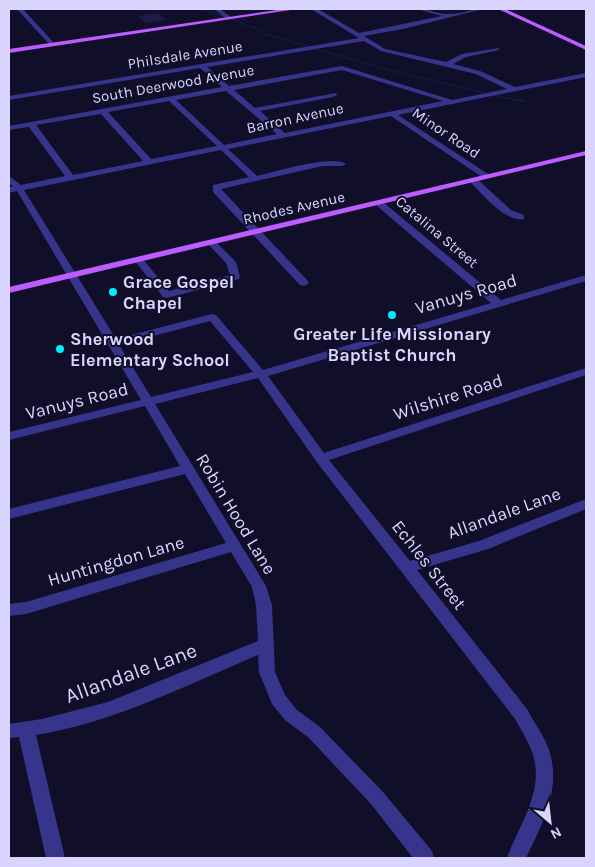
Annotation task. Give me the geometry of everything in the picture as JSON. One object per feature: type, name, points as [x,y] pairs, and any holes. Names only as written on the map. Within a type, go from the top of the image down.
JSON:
[{"type":"main road","points":[[9,51],[294,9]]},
{"type":"main road","points":[[501,9],[586,48]]},
{"type":"main road","name":"Rhodes Avenue","points":[[9,290],[140,261],[586,153]]},
{"type":"street","points":[[18,9],[52,44]]},
{"type":"street","points":[[217,9],[229,18]]},
{"type":"street","points":[[314,9],[393,53],[489,76],[514,89]]},
{"type":"street","points":[[420,9],[446,16]]},
{"type":"street","name":"Philsdale Avenue","points":[[9,98],[362,37],[480,9]]},
{"type":"street","points":[[446,65],[464,55],[497,49]]},
{"type":"street","points":[[201,66],[282,134]]},
{"type":"street","name":"South Deerwood Avenue","points":[[9,128],[342,68],[450,101]]},
{"type":"street","name":"Barron Avenue","points":[[9,190],[282,134],[586,75]]},
{"type":"street","points":[[255,110],[333,96]]},
{"type":"street","points":[[171,99],[256,179]]},
{"type":"street","points":[[103,111],[149,162]]},
{"type":"street","name":"Minor Road","points":[[391,113],[485,176]]},
{"type":"street","points":[[31,124],[70,177]]},
{"type":"street","points":[[304,283],[217,192],[216,186],[324,164],[342,164]]},
{"type":"street","name":"Robin Hood Lane","points":[[9,178],[19,188],[73,276],[258,586],[264,605],[267,672],[278,699],[291,715],[314,732],[377,798],[425,858]]},
{"type":"street","points":[[473,180],[508,212],[521,217]]},
{"type":"street","name":"Catalina Street","points":[[380,204],[497,302]]},
{"type":"street","points":[[140,261],[167,294],[235,277],[231,262],[212,243]]},
{"type":"street","name":"Vanuys Road","points":[[9,436],[261,374],[497,302],[586,278]]},
{"type":"street","name":"Echles Street","points":[[113,343],[212,316],[261,374],[321,458],[521,714],[541,752],[545,785],[535,821],[516,858]]},
{"type":"street","name":"Wilshire Road","points":[[321,458],[586,371]]},
{"type":"street","points":[[9,514],[187,469]]},
{"type":"street","name":"Allandale Lane","points":[[407,567],[482,545],[586,504]]},
{"type":"street","name":"Huntingdon Lane","points":[[9,610],[26,608],[234,546]]},
{"type":"street","name":"Allandale Lane","points":[[17,730],[74,719],[123,704],[265,645]]},
{"type":"street","points":[[17,730],[55,858]]},
{"type":"building","points":[[158,13],[166,20],[146,23],[138,16]]},
{"type":"waterway","points":[[203,9],[255,28],[265,34],[392,71],[489,94]]},
{"type":"waterway","points":[[494,95],[522,101],[518,100]]},
{"type":"place","name":"Grace Gospel Chapel","points":[[113,292]]},
{"type":"place","name":"Greater Life Missionary Baptist Church","points":[[392,315]]},
{"type":"place","name":"Sherwood Elementary School","points":[[60,349]]}]
